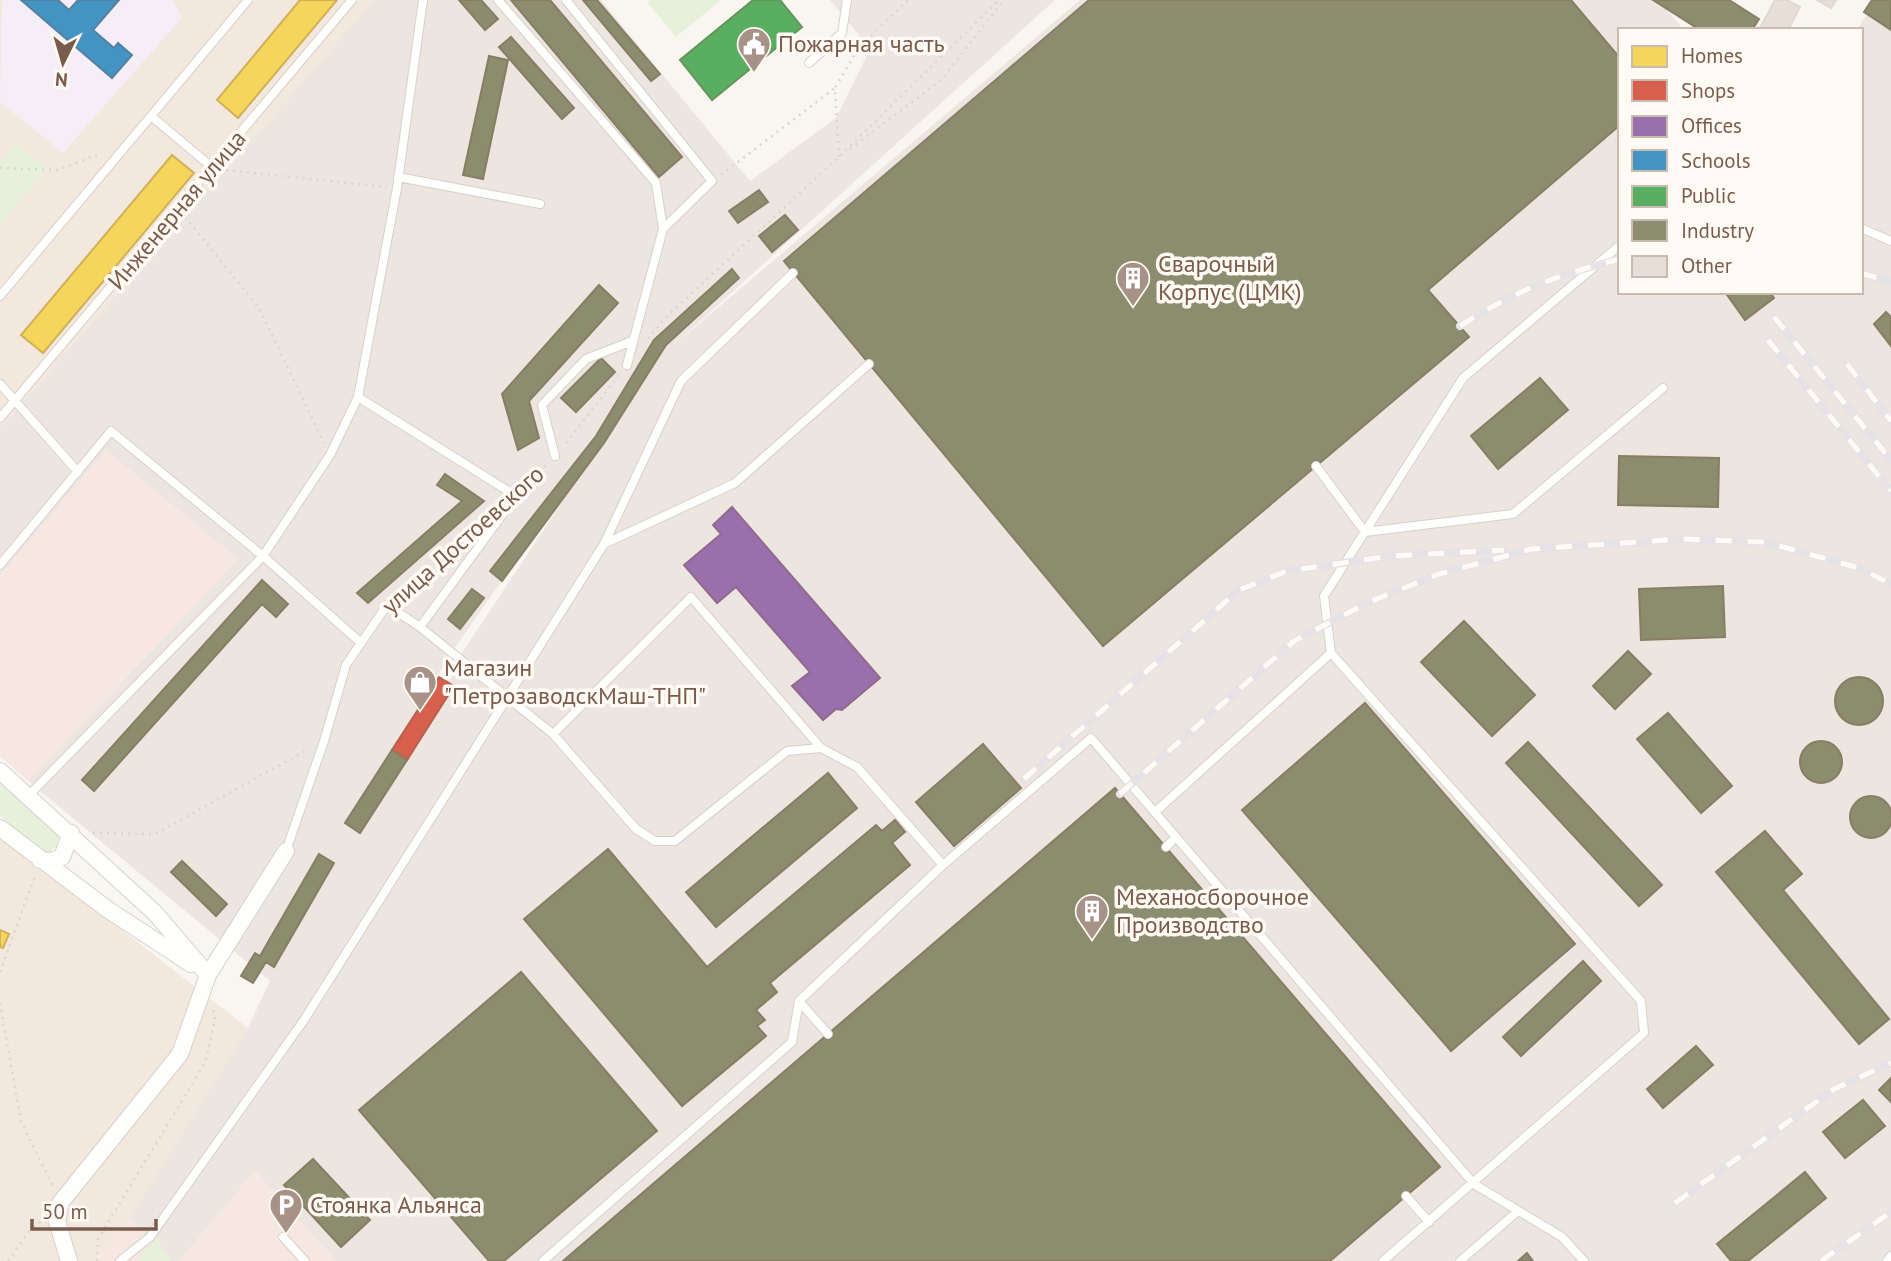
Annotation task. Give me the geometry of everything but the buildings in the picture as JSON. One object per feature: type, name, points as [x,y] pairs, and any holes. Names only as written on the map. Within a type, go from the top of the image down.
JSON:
[{"type":"street","points":[[0,771],[71,833],[155,913],[208,975]]},
{"type":"street","points":[[0,828],[107,909],[208,975]]},
{"type":"street","points":[[40,860],[52,861],[62,857],[71,833]]},
{"type":"street","name":"улица Достоевского","points":[[61,1202],[180,1054],[208,975],[286,850]]},
{"type":"street","points":[[61,1202],[57,1221],[69,1261]]},
{"type":"lane","points":[[0,296],[248,0]]},
{"type":"lane","name":"Инженерная улица","points":[[0,418],[352,0]]},
{"type":"lane","points":[[29,795],[263,556],[330,455],[358,397],[397,188],[423,0]]},
{"type":"lane","points":[[498,0],[656,183],[663,229],[632,341],[628,365]]},
{"type":"lane","points":[[566,0],[712,181],[663,229]]},
{"type":"lane","points":[[809,63],[842,33],[847,0]]},
{"type":"lane","points":[[151,116],[212,168]]},
{"type":"lane","points":[[398,177],[540,204]]},
{"type":"lane","points":[[1863,229],[1891,241]]},
{"type":"lane","points":[[1383,1261],[1644,1033],[1641,1001],[1331,653],[1324,596],[1463,378],[1618,247]]},
{"type":"lane","points":[[120,1261],[150,1237],[304,1020],[505,697],[604,544],[681,381],[793,273]]},
{"type":"lane","points":[[555,456],[542,405],[586,359],[632,341]]},
{"type":"lane","points":[[604,544],[735,483],[869,364]]},
{"type":"lane","points":[[0,384],[78,472]]},
{"type":"lane","points":[[1365,532],[1513,514],[1663,388]]},
{"type":"lane","points":[[358,397],[516,496],[420,627]]},
{"type":"lane","points":[[0,565],[111,431],[263,556],[360,642]]},
{"type":"lane","points":[[1316,466],[1365,532]]},
{"type":"lane","points":[[553,734],[691,597],[821,748],[858,767],[943,865]]},
{"type":"lane","points":[[387,605],[460,656],[505,697],[553,734],[636,829],[655,841],[675,841],[787,751],[821,748]]},
{"type":"lane","name":"улица Достоевского","points":[[286,850],[324,741],[346,665],[387,605]]},
{"type":"lane","points":[[1155,812],[1331,653]]},
{"type":"lane","points":[[543,1261],[792,1042],[799,1001],[943,865],[1091,738],[1474,1184],[1562,1237],[1584,1261]]},
{"type":"lane","points":[[1166,847],[1176,837]]},
{"type":"lane","points":[[799,1001],[828,1034]]},
{"type":"lane","points":[[1406,1196],[1429,1222]]},
{"type":"lane","points":[[1460,1261],[1518,1211]]},
{"type":"lane","points":[[283,1237],[305,1261]]},
{"type":"lane","points":[[1887,1261],[1891,1256]]},
{"type":"path","points":[[712,181],[835,88],[859,47],[908,0]]},
{"type":"path","points":[[839,157],[941,80],[1001,0]]},
{"type":"path","points":[[839,157],[1001,0]]},
{"type":"path","points":[[835,88],[839,157]]},
{"type":"path","points":[[0,168],[58,170],[128,144]]},
{"type":"path","name":"улица Достоевского","points":[[516,496],[555,456],[666,317],[839,157]]},
{"type":"path","points":[[212,168],[397,188]]},
{"type":"path","points":[[178,209],[259,308],[330,455]]},
{"type":"path","name":"улица Достоевского","points":[[387,605],[484,522]]},
{"type":"path","points":[[71,833],[155,834],[324,741]]},
{"type":"path","points":[[0,972],[40,860]]},
{"type":"path","points":[[97,1261],[99,1239],[205,1063],[215,1020],[208,975]]},
{"type":"path","points":[[0,1003],[21,1122],[61,1202],[27,1234],[8,1261]]},
{"type":"shaded area","points":[[0,0],[374,0],[0,428]]},
{"type":"shaded area","points":[[2,0],[173,0],[182,18],[63,153],[0,102]]},
{"type":"shaded area","points":[[374,0],[601,0],[750,181],[836,118],[870,49],[830,0],[1055,0],[674,345],[1080,0],[1658,0],[1682,28],[1618,28],[1618,294],[1863,294],[1863,28],[1858,28],[1876,0],[1891,0],[1891,1261],[336,1261],[255,1171],[179,1261],[170,1261],[129,1218],[248,1028],[270,981],[28,781],[238,559],[106,450],[0,576],[0,428]],"holes":[[[656,360],[350,822],[454,649]]]},
{"type":"shaded area","points":[[106,449],[238,559],[28,781],[0,756],[0,576]]},
{"type":"shaded area","points":[[0,835],[248,1028],[129,1218],[94,1261],[0,1261]]},
{"type":"shaded area","points":[[255,1171],[336,1261],[179,1261]]},
{"type":"shaded area","points":[[129,1218],[170,1261],[94,1261]]},
{"type":"green space","points":[[721,0],[676,37],[647,2]]},
{"type":"green space","points":[[16,143],[47,168],[0,226],[0,162]]},
{"type":"green space","points":[[0,784],[59,834],[57,845],[49,853],[39,849],[0,816]]},
{"type":"green space","points":[[156,1237],[171,1261],[137,1261]]},
{"type":"railway","points":[[1460,326],[1537,285],[1618,260]]},
{"type":"railway","points":[[1863,274],[1891,282]]},
{"type":"railway","points":[[1774,317],[1891,460]]},
{"type":"railway","points":[[1768,340],[1891,491]]},
{"type":"railway","points":[[1847,364],[1891,421]]},
{"type":"railway","points":[[1120,794],[1294,641],[1369,602],[1439,574],[1532,549],[1682,539],[1765,542],[1859,568],[1891,584]]},
{"type":"railway","points":[[1024,779],[1239,590],[1287,571],[1391,556],[1504,550]]},
{"type":"railway","points":[[1675,1203],[1834,1089],[1891,1063]]},
{"type":"railway","points":[[1821,1261],[1891,1212]]},
{"type":"place","name":"Пожарная часть","points":[[754,74]]},
{"type":"place","name":"Сварочный Корпус (ЦМК)","points":[[1133,308]]},
{"type":"place","name":"Магазин \"ПетрозаводскМаш-ТНП\"","points":[[420,712]]},
{"type":"place","name":"Механосборочное Производство","points":[[1092,941]]},
{"type":"place","name":"Стоянка Альянса","points":[[286,1235]]}]
